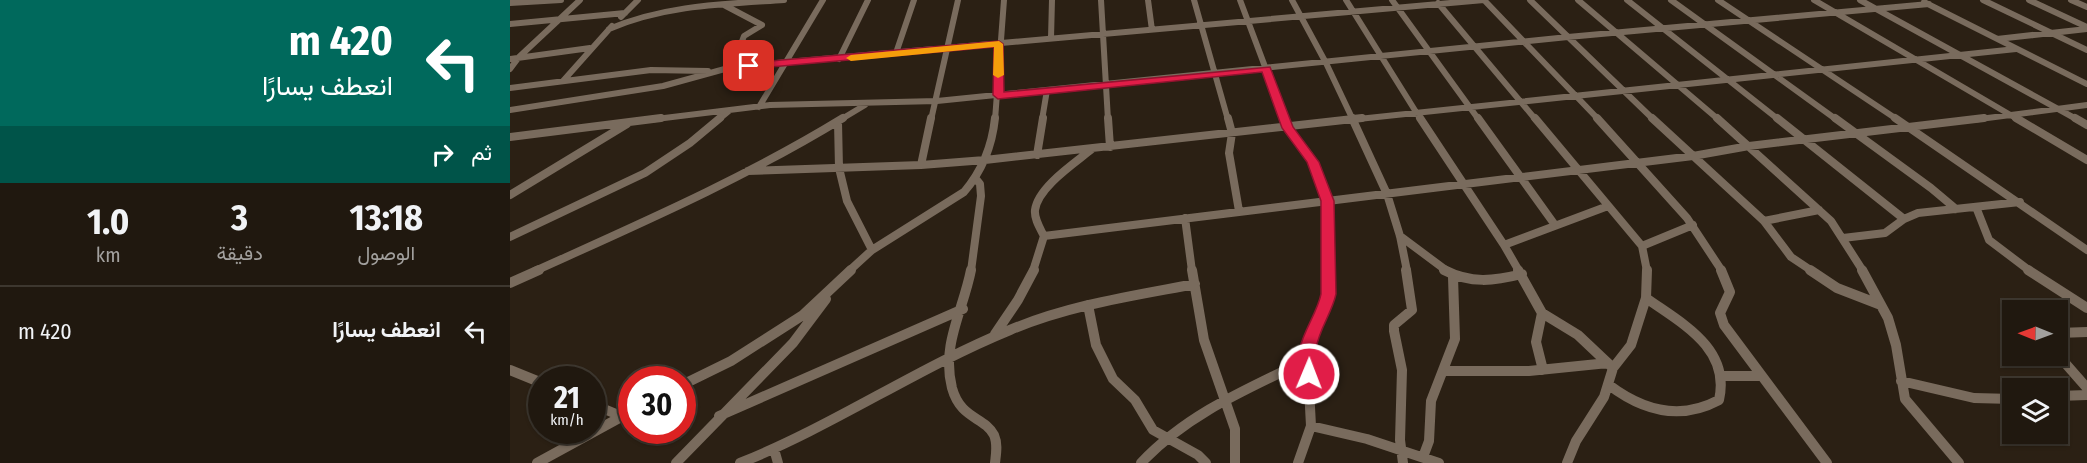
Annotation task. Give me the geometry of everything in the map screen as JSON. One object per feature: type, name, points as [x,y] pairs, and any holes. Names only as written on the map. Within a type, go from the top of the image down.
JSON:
[{"type":"street","points":[[510,3],[561,0]]},
{"type":"street","points":[[510,69],[519,57],[580,0]]},
{"type":"street","points":[[563,81],[590,48],[638,0]]},
{"type":"street","points":[[609,29],[637,17],[652,14],[784,0]]},
{"type":"street","points":[[759,107],[822,0]]},
{"type":"street","points":[[839,59],[868,0]]},
{"type":"street","points":[[896,54],[914,0]]},
{"type":"street","points":[[921,165],[937,101],[957,0]]},
{"type":"street","points":[[696,378],[730,361],[794,321],[872,250],[964,192],[976,179],[985,160],[998,95],[999,44],[1004,0]]},
{"type":"street","points":[[1051,38],[1052,0]]},
{"type":"street","points":[[1101,0],[1110,147]]},
{"type":"street","points":[[1148,0],[1152,30]]},
{"type":"street","points":[[1194,0],[1232,133],[1229,153],[1239,211]]},
{"type":"street","points":[[1240,0],[1288,128],[1313,162],[1328,201],[1329,294],[1310,339],[1307,360],[1311,426],[1298,463]]},
{"type":"street","points":[[1292,0],[1326,63],[1387,194],[1400,236],[1413,305],[1412,310],[1394,325],[1393,332],[1402,369],[1400,449],[1403,463]]},
{"type":"street","points":[[1346,0],[1461,183],[1504,245],[1542,314],[1578,335],[1610,366],[1609,384],[1604,397],[1576,441],[1567,463]]},
{"type":"street","points":[[1392,0],[1555,225]]},
{"type":"street","points":[[510,110],[663,86],[712,71],[732,68],[1249,22],[1438,2],[1484,0],[1577,95],[1693,225],[1712,250],[1730,292],[1720,313],[1724,325],[1827,463]]},
{"type":"street","points":[[1530,0],[1622,90],[1764,221],[1782,248],[1800,266],[1837,288],[1881,305]]},
{"type":"street","points":[[1578,0],[1749,146],[1819,210],[1843,238],[1881,305],[1896,345],[1905,399],[1959,463]]},
{"type":"street","points":[[1627,0],[1724,79],[1904,219]]},
{"type":"street","points":[[1671,0],[1956,209]]},
{"type":"street","points":[[1718,0],[1911,128],[2087,250]]},
{"type":"street","points":[[1814,0],[1914,58],[2007,116],[2087,160]]},
{"type":"street","points":[[1860,0],[2087,125]]},
{"type":"street","points":[[1921,0],[2087,84]]},
{"type":"street","points":[[1983,0],[2087,50]]},
{"type":"street","points":[[2029,0],[2087,28]]},
{"type":"street","points":[[2071,0],[2087,7]]},
{"type":"street","points":[[1438,2],[1642,246],[1648,274],[1646,298],[1631,345],[1610,366],[1543,370],[1444,371]]},
{"type":"street","points":[[510,137],[780,104],[865,105],[937,101],[1568,37],[1929,4]]},
{"type":"street","points":[[724,5],[762,25],[744,36],[732,68]]},
{"type":"street","points":[[512,25],[625,13]]},
{"type":"street","points":[[1997,39],[2087,28]]},
{"type":"street","points":[[510,59],[590,48]]},
{"type":"street","points":[[748,171],[921,165],[1037,155],[1821,68],[2016,49]]},
{"type":"street","points":[[510,88],[651,70],[712,71]]},
{"type":"street","points":[[1037,155],[1047,90]]},
{"type":"street","points":[[510,283],[659,215],[792,150],[865,105]]},
{"type":"street","points":[[1044,236],[2087,105]]},
{"type":"street","points":[[510,237],[645,173],[675,154],[729,111]]},
{"type":"street","points":[[510,195],[630,122]]},
{"type":"street","points":[[838,122],[839,168],[847,201],[872,250]]},
{"type":"street","points":[[994,336],[1020,300],[1038,260],[1044,236],[1034,212],[1037,202],[1052,184],[1092,149]]},
{"type":"street","points":[[976,179],[980,184],[981,196],[972,265],[963,309],[951,340],[948,360],[957,399],[962,409],[988,428],[996,438],[995,463]]},
{"type":"street","points":[[1843,238],[1885,233],[1904,219],[1918,213],[2020,202]]},
{"type":"street","points":[[1504,245],[1608,206]]},
{"type":"street","points":[[1976,207],[1989,240],[2022,266],[2087,308]]},
{"type":"street","points":[[1764,221],[1819,210]]},
{"type":"street","points":[[1185,218],[1205,343],[1228,399],[1238,443],[1235,463]]},
{"type":"street","points":[[1642,246],[1693,225]]},
{"type":"street","points":[[1400,236],[1453,277],[1485,282],[1522,274]]},
{"type":"street","points":[[1423,457],[1429,441],[1430,408],[1456,330],[1453,277]]},
{"type":"street","points":[[740,463],[774,449],[994,336],[1049,315],[1195,284]]},
{"type":"street","points":[[676,463],[718,416],[786,354],[813,322],[834,286]]},
{"type":"street","points":[[1609,384],[1641,408],[1672,413],[1708,407],[1719,400],[1723,390],[1720,376],[1710,349],[1703,339],[1646,298]]},
{"type":"street","points":[[1088,305],[1096,345],[1107,371],[1135,400],[1153,430],[1206,463]]},
{"type":"street","points":[[718,416],[963,309]]},
{"type":"street","points":[[1542,314],[1535,334],[1535,345],[1543,370]]},
{"type":"street","points":[[2068,333],[2087,332]]},
{"type":"street","points":[[1140,463],[1165,438],[1188,421],[1307,360]]},
{"type":"street","points":[[2068,366],[2087,388]]},
{"type":"street","points":[[510,370],[528,377]]},
{"type":"street","points":[[1720,376],[1762,376]]},
{"type":"street","points":[[1901,381],[1974,398],[2002,399]]},
{"type":"street","points":[[2068,396],[2087,395]]},
{"type":"street","points":[[537,463],[618,418]]},
{"type":"street","points":[[1311,426],[1400,449],[1439,463]]},
{"type":"street","points":[[774,449],[778,463]]},
{"type":"slow traffic","points":[[851,58],[999,44],[998,75]]},
{"type":"route","points":[[749,66],[999,44],[998,95],[1266,69],[1288,128],[1313,162],[1328,201],[1329,294],[1307,350],[1309,374]]}]
